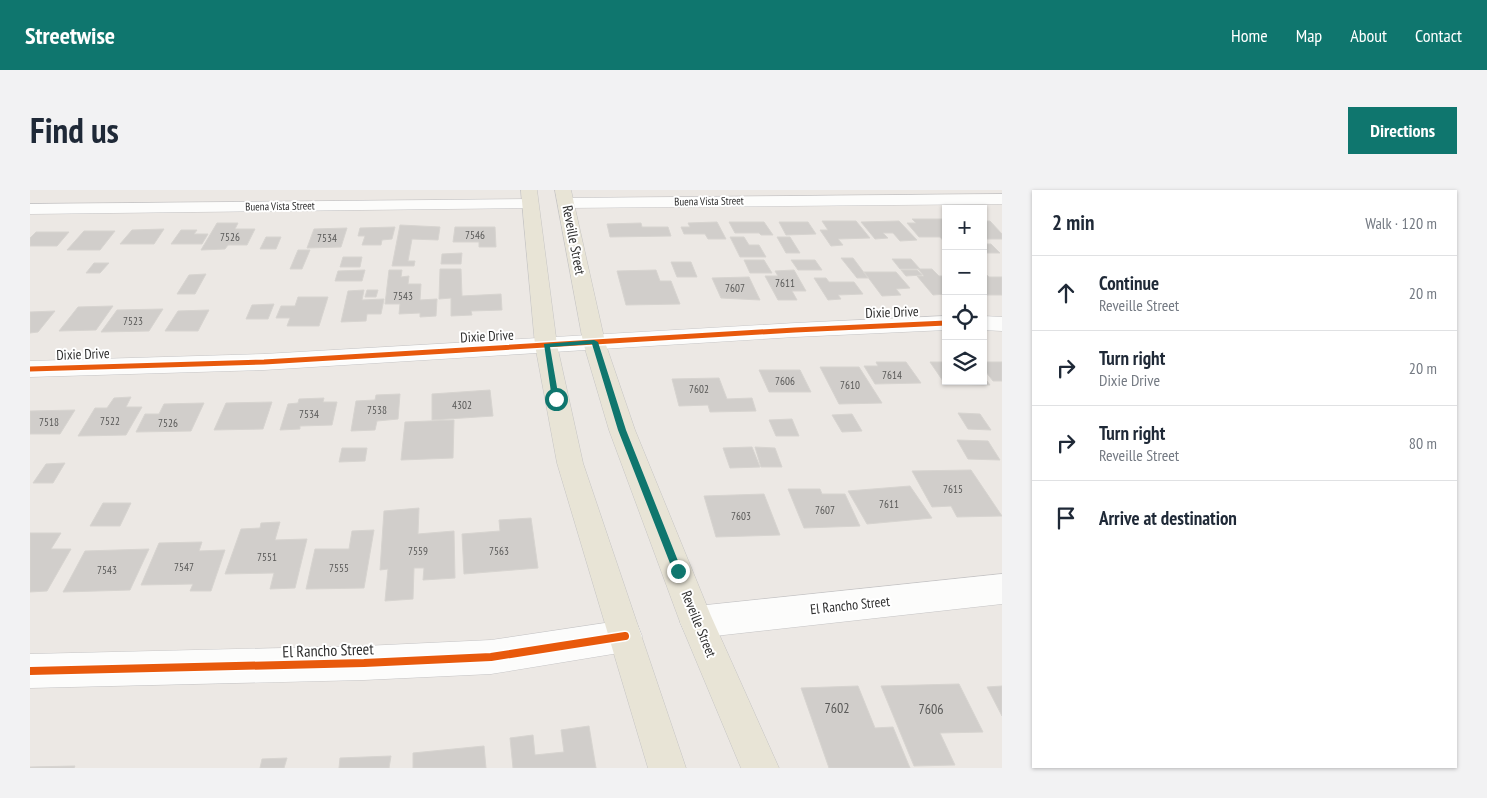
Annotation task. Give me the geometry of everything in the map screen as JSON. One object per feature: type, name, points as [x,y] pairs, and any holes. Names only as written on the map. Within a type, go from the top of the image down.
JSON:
[{"type":"main road","name":"Reveille Street","points":[[565,196],[594,342],[622,430],[697,622],[760,768]]},
{"type":"main road","points":[[529,197],[546,345],[570,463],[667,768]]},
{"type":"street","name":"Buena Vista Street","points":[[565,196],[1002,199]]},
{"type":"street","name":"Buena Vista Street","points":[[30,209],[529,197]]},
{"type":"street","name":"Dixie Drive","points":[[30,369],[264,362],[942,323]]},
{"type":"street","points":[[987,323],[1002,324]]},
{"type":"street","name":"El Rancho Street","points":[[697,622],[1002,589]]},
{"type":"street","name":"El Rancho Street","points":[[30,671],[364,663],[491,657],[624,636]]},
{"type":"building","points":[[912,219],[942,219],[942,239],[940,237],[919,237],[907,223],[916,223]]},
{"type":"building","points":[[822,221],[856,221],[870,238],[838,239],[843,245],[831,246],[820,230],[828,230]]},
{"type":"building","points":[[899,221],[917,240],[900,241],[893,233],[883,233],[888,238],[875,239],[861,222]]},
{"type":"building","points":[[987,221],[990,221],[1002,234],[1002,239],[987,239]]},
{"type":"building","points":[[717,222],[726,239],[708,239],[705,234],[684,234],[681,227],[690,227],[688,223]]},
{"type":"building","points":[[729,222],[764,222],[773,235],[735,233]]},
{"type":"building","points":[[779,222],[808,222],[816,234],[786,235]]},
{"type":"building","points":[[217,223],[238,223],[235,229],[255,229],[247,245],[228,245],[225,249],[201,250]]},
{"type":"building","points":[[641,223],[642,227],[668,227],[671,236],[610,237],[607,224]]},
{"type":"building","points":[[400,225],[440,227],[438,240],[412,239],[408,261],[415,261],[414,266],[392,266]]},
{"type":"building","points":[[395,227],[392,239],[382,240],[381,245],[362,245],[365,236],[358,236],[360,228]]},
{"type":"building","points":[[455,227],[495,227],[496,247],[479,247],[479,242],[453,242]]},
{"type":"building","points":[[347,228],[341,247],[307,248],[314,229]]},
{"type":"building","points":[[164,229],[154,244],[120,244],[132,230]]},
{"type":"building","points":[[181,230],[197,230],[194,234],[208,234],[202,244],[171,244]]},
{"type":"building","points":[[84,231],[115,231],[100,250],[67,250]]},
{"type":"building","points":[[36,232],[69,232],[57,246],[30,246],[30,238]]},
{"type":"building","points":[[266,237],[281,237],[276,249],[260,249]]},
{"type":"building","points":[[730,237],[744,237],[749,245],[759,245],[766,257],[740,257]]},
{"type":"building","points":[[777,237],[790,237],[800,253],[786,253]]},
{"type":"building","points":[[987,244],[991,244],[1000,253],[987,253]]},
{"type":"building","points":[[298,250],[310,250],[302,269],[290,269]]},
{"type":"building","points":[[462,253],[461,264],[441,264],[442,254]]},
{"type":"building","points":[[343,257],[362,257],[360,267],[340,267]]},
{"type":"building","points":[[841,258],[853,258],[868,278],[857,278]]},
{"type":"building","points":[[892,259],[911,259],[920,269],[900,269]]},
{"type":"building","points":[[744,260],[764,260],[772,273],[750,273]]},
{"type":"building","points":[[791,260],[815,260],[822,270],[798,270]]},
{"type":"building","points":[[671,262],[691,262],[697,277],[677,277]]},
{"type":"building","points":[[94,263],[109,263],[100,273],[86,273]]},
{"type":"building","points":[[440,269],[461,269],[462,296],[501,294],[502,310],[471,311],[472,315],[451,316],[451,298],[439,299]]},
{"type":"building","points":[[918,269],[932,269],[939,276],[942,276],[942,294],[933,295],[917,276],[924,276]]},
{"type":"building","points":[[365,270],[362,281],[335,281],[338,271]]},
{"type":"building","points":[[389,270],[402,270],[401,277],[409,276],[408,284],[421,284],[420,300],[437,299],[436,316],[420,317],[420,313],[399,314],[400,304],[385,304]]},
{"type":"building","points":[[656,270],[660,281],[671,281],[680,304],[626,305],[617,271]]},
{"type":"building","points":[[794,270],[806,291],[792,291],[797,300],[778,300],[765,276],[778,276],[775,271]]},
{"type":"building","points":[[901,270],[917,270],[922,275],[906,276]]},
{"type":"building","points":[[864,272],[896,272],[910,288],[896,289],[901,295],[882,296]]},
{"type":"building","points":[[206,274],[195,294],[177,294],[189,275]]},
{"type":"building","points":[[987,275],[989,277],[1002,277],[1002,295],[987,295]]},
{"type":"building","points":[[749,277],[760,300],[721,298],[712,278]]},
{"type":"building","points":[[814,278],[826,278],[829,282],[854,282],[863,294],[838,295],[841,299],[828,300]]},
{"type":"building","points":[[364,290],[362,300],[384,299],[381,314],[367,314],[366,321],[341,322],[348,291]]},
{"type":"building","points":[[367,290],[378,290],[376,297],[365,297]]},
{"type":"building","points":[[298,297],[328,297],[319,326],[287,326],[290,318],[276,318],[281,306],[295,306]]},
{"type":"building","points":[[274,304],[268,319],[246,319],[252,305]]},
{"type":"building","points":[[113,306],[96,330],[59,331],[78,307]]},
{"type":"building","points":[[163,309],[149,331],[101,332],[117,310]]},
{"type":"building","points":[[209,310],[198,331],[165,331],[178,311]]},
{"type":"building","points":[[55,311],[38,332],[30,333],[30,312]]},
{"type":"building","points":[[876,362],[906,362],[921,383],[875,384],[864,366],[878,366]]},
{"type":"building","points":[[930,362],[942,362],[942,380]]},
{"type":"building","points":[[987,362],[1002,362],[1002,381],[993,381],[987,373]]},
{"type":"building","points":[[820,367],[859,367],[882,403],[839,404]]},
{"type":"building","points":[[759,370],[800,370],[811,392],[769,392]]},
{"type":"building","points":[[719,378],[727,399],[752,398],[756,411],[710,412],[708,405],[679,406],[672,379]]},
{"type":"building","points":[[490,390],[493,416],[432,420],[432,394]]},
{"type":"building","points":[[400,394],[398,419],[377,421],[375,430],[351,431],[356,401],[375,400],[376,395]]},
{"type":"building","points":[[131,397],[126,407],[142,407],[126,435],[78,436],[95,408],[107,408],[114,398]]},
{"type":"building","points":[[324,398],[323,402],[337,402],[332,425],[300,426],[300,429],[280,430],[288,404],[298,403],[299,399]]},
{"type":"building","points":[[272,402],[263,429],[214,430],[226,403]]},
{"type":"building","points":[[204,403],[191,431],[136,432],[145,414],[159,414],[164,404]]},
{"type":"building","points":[[75,410],[60,434],[30,434],[30,411]]},
{"type":"building","points":[[958,413],[980,414],[991,430],[968,429]]},
{"type":"building","points":[[852,414],[862,431],[842,432],[832,415]]},
{"type":"building","points":[[792,419],[799,436],[776,436],[769,420]]},
{"type":"building","points":[[454,420],[453,458],[401,460],[405,422]]},
{"type":"building","points":[[957,440],[988,441],[1000,460],[968,459]]},
{"type":"building","points":[[752,447],[760,467],[730,468],[723,448]]},
{"type":"building","points":[[755,447],[775,448],[782,467],[761,467]]},
{"type":"building","points":[[342,448],[367,448],[365,461],[339,462]]},
{"type":"building","points":[[65,463],[53,483],[33,483],[46,464]]},
{"type":"building","points":[[971,470],[1002,516],[957,517],[951,506],[932,507],[912,471]]},
{"type":"building","points":[[910,486],[932,518],[867,524],[848,491]]},
{"type":"building","points":[[788,489],[820,489],[822,494],[845,494],[860,526],[804,528]]},
{"type":"building","points":[[764,494],[780,535],[716,537],[704,496]]},
{"type":"building","points":[[103,503],[131,503],[120,526],[90,526]]},
{"type":"building","points":[[419,508],[418,534],[454,531],[455,578],[423,580],[424,568],[414,568],[413,599],[385,601],[388,569],[380,570],[384,511]]},
{"type":"building","points":[[531,518],[538,568],[464,574],[462,534],[500,531],[499,520]]},
{"type":"building","points":[[280,522],[275,540],[307,539],[295,588],[270,589],[274,573],[225,574],[241,529],[260,528],[261,523]]},
{"type":"building","points":[[374,530],[364,588],[306,589],[315,549],[349,549],[352,531]]},
{"type":"building","points":[[30,533],[61,533],[51,549],[71,549],[47,591],[30,592]]},
{"type":"building","points":[[202,542],[199,551],[225,550],[211,591],[190,591],[193,584],[141,585],[159,543]]},
{"type":"building","points":[[149,549],[130,590],[63,592],[85,551]]},
{"type":"building","points":[[959,684],[983,732],[940,733],[955,765],[914,766],[881,686]]},
{"type":"building","points":[[858,686],[875,728],[893,727],[910,768],[829,768],[801,688]]},
{"type":"building","points":[[1002,686],[1002,716],[987,687]]},
{"type":"building","points":[[589,726],[596,768],[513,768],[510,738],[533,735],[535,755],[564,752],[561,730]]},
{"type":"building","points":[[484,746],[486,768],[413,768],[413,753]]},
{"type":"building","points":[[391,756],[389,768],[339,768],[340,758]]},
{"type":"building","points":[[287,758],[284,768],[260,768],[262,759]]},
{"type":"building","points":[[75,766],[74,768],[30,768],[30,767]]},
{"type":"cycle path","points":[[30,369],[264,362],[795,330],[942,323]]},
{"type":"cycle path","points":[[30,671],[364,663],[491,657],[625,636]]},
{"type":"route","points":[[556,399],[546,345],[594,342],[622,430],[678,571]]}]
